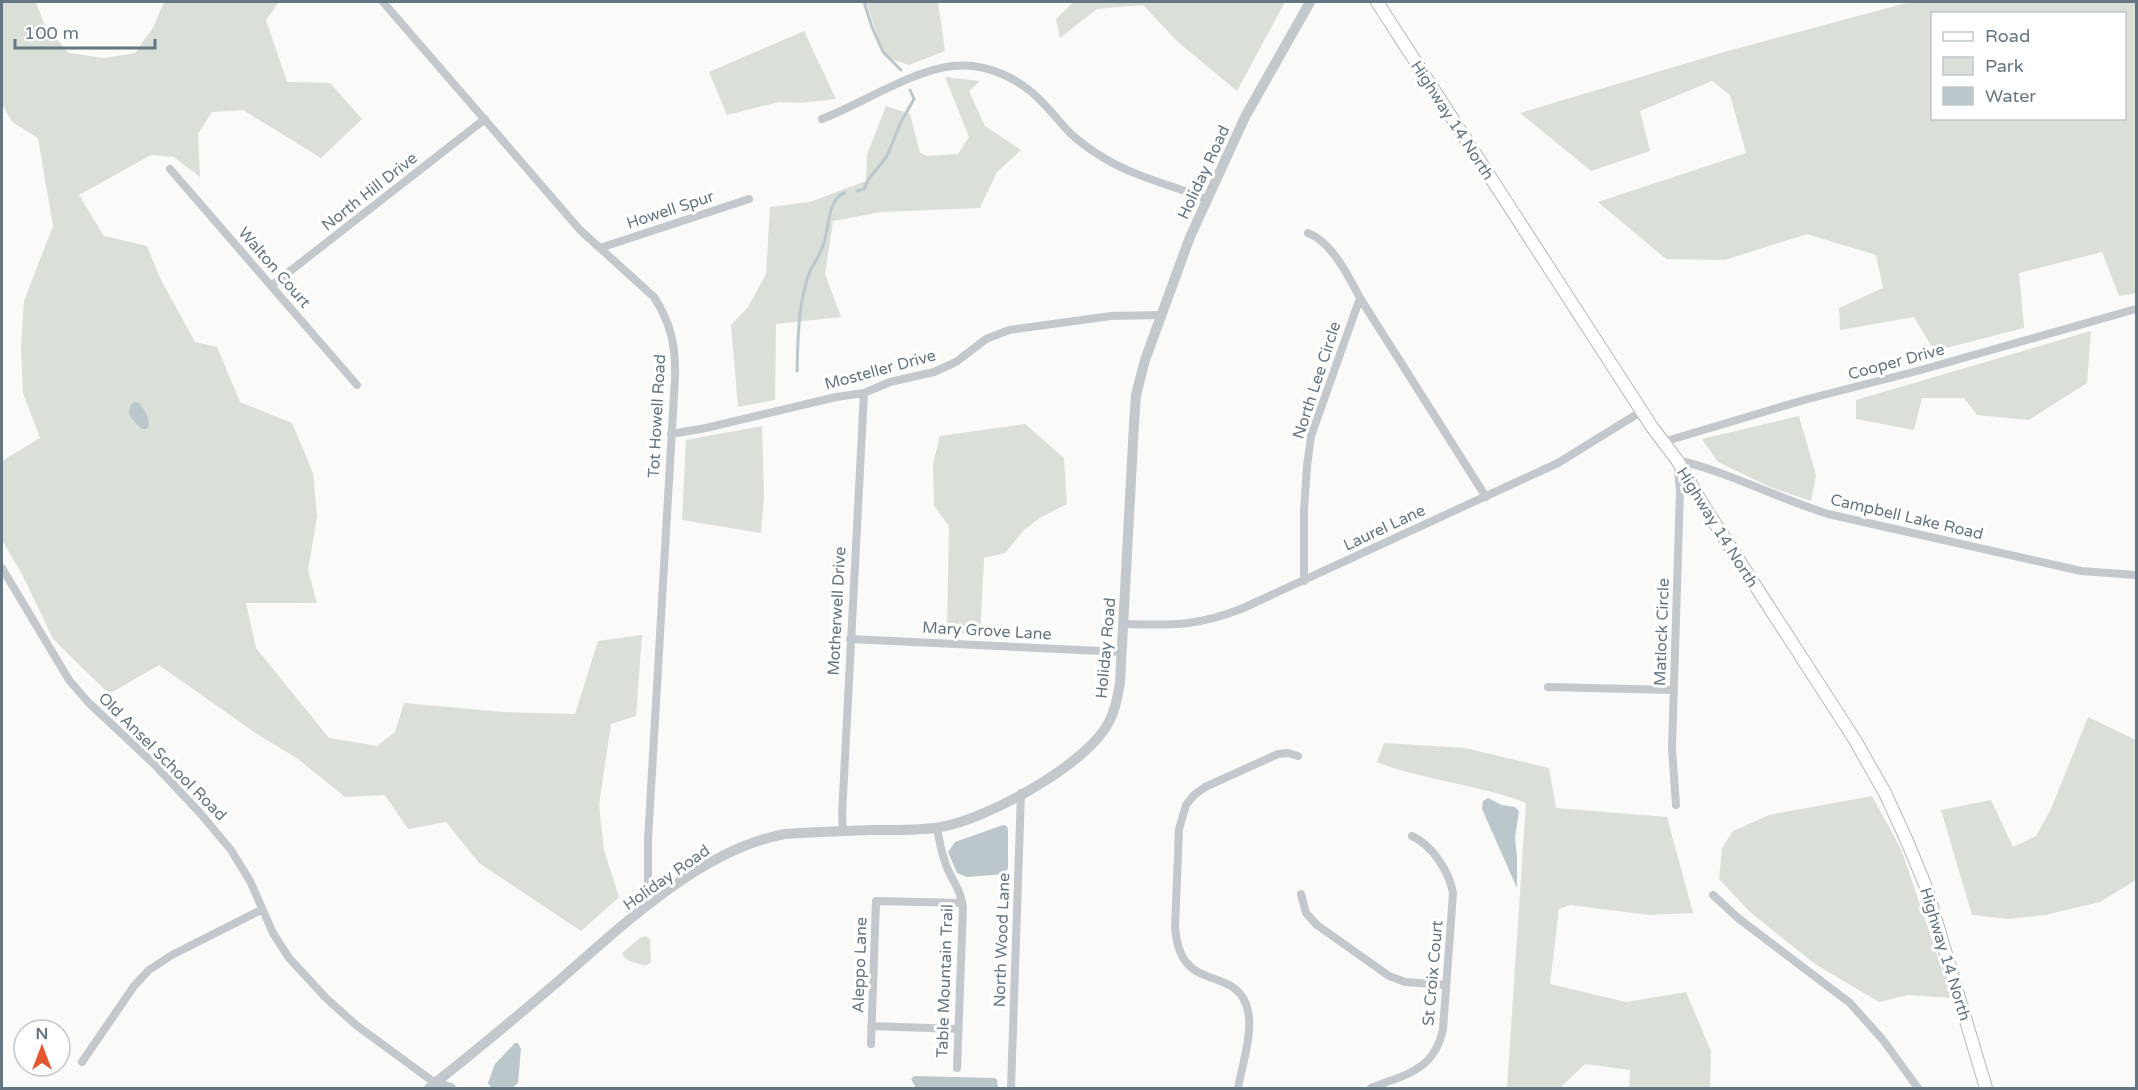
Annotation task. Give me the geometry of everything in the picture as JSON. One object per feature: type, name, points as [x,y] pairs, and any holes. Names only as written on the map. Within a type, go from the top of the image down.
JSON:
[{"type":"main road","name":"Highway 14 North","points":[[1377,2],[1642,411],[1677,460],[1705,508],[1855,740],[1885,793],[1926,887],[1986,1089]]},
{"type":"street","name":"Tot Howell Road","points":[[383,2],[580,230],[654,297],[667,321],[676,355],[648,840],[648,906]]},
{"type":"street","name":"Holiday Road","points":[[432,1086],[648,906],[704,866],[748,843],[784,834],[937,827],[981,816],[1046,779],[1070,762],[1105,730],[1117,702],[1124,624],[1136,395],[1145,360],[1177,270],[1206,200],[1245,117],[1310,2]]},
{"type":"street","points":[[822,119],[930,71],[954,65],[973,65],[1006,76],[1027,88],[1070,133],[1110,162],[1206,200]]},
{"type":"street","name":"North Hill Drive","points":[[271,286],[485,119]]},
{"type":"street","name":"Walton Court","points":[[170,169],[357,385]]},
{"type":"street","name":"Howell Spur","points":[[600,248],[749,199]]},
{"type":"street","points":[[1308,233],[1320,239],[1345,270],[1360,298],[1486,496]]},
{"type":"street","name":"North Lee Circle","points":[[1304,581],[1304,511],[1311,436],[1360,298]]},
{"type":"street","name":"Cooper Drive","points":[[1663,442],[1804,400],[1921,370],[2136,309]]},
{"type":"street","name":"Mosteller Drive","points":[[671,434],[706,428],[836,397],[864,393],[890,382],[947,367],[986,339],[1009,330],[1111,316],[1161,315]]},
{"type":"street","name":"Motherwell Drive","points":[[843,831],[850,639],[864,393]]},
{"type":"street","name":"Laurel Lane","points":[[1124,624],[1169,626],[1207,621],[1241,609],[1558,463],[1642,411]]},
{"type":"street","name":"Campbell Lake Road","points":[[1677,460],[1702,466],[1828,514],[2071,569],[2103,574],[2136,574]]},
{"type":"street","name":"Matlock Circle","points":[[1676,805],[1672,748],[1680,491],[1677,460]]},
{"type":"street","name":"Old Ansel School Road","points":[[2,568],[69,680],[88,702],[154,764],[218,833],[242,866],[261,910],[289,958],[327,999],[356,1025],[432,1086]]},
{"type":"street","name":"Mary Grove Lane","points":[[850,639],[1122,652]]},
{"type":"street","points":[[1548,687],[1673,690]]},
{"type":"street","points":[[1238,1089],[1249,1022],[1245,1001],[1232,986],[1201,973],[1188,964],[1179,951],[1177,942],[1176,905],[1181,816],[1189,800],[1205,788],[1278,754],[1288,753],[1298,756]]},
{"type":"street","name":"North Wood Lane","points":[[1011,1089],[1021,793]]},
{"type":"street","name":"Table Mountain Trail","points":[[937,827],[940,851],[957,884],[962,903],[957,1068]]},
{"type":"street","name":"St Croix Court","points":[[1371,1089],[1419,1068],[1433,1055],[1440,1043],[1443,1029],[1453,909],[1452,887],[1433,853],[1422,841],[1412,836]]},
{"type":"street","points":[[1301,894],[1306,914],[1317,925],[1389,976],[1405,982],[1446,986]]},
{"type":"street","points":[[1713,895],[1738,918],[1850,1004],[1883,1040],[1918,1089]]},
{"type":"street","name":"Aleppo Lane","points":[[871,1044],[876,902],[962,903]]},
{"type":"street","points":[[82,1062],[134,986],[148,970],[171,955],[261,910]]},
{"type":"street","points":[[871,1026],[958,1029]]},
{"type":"street","points":[[432,1086],[451,1089]]},
{"type":"green space","points":[[2,2],[36,2],[45,26],[69,53],[104,58],[135,53],[153,28],[164,2],[279,2],[266,20],[287,82],[330,83],[362,119],[321,158],[243,110],[212,112],[198,134],[200,177],[174,157],[151,155],[79,195],[104,236],[147,246],[160,278],[195,342],[217,347],[240,402],[292,423],[313,473],[317,516],[308,570],[317,603],[246,603],[256,648],[329,738],[377,746],[395,732],[404,703],[503,712],[575,714],[598,641],[642,635],[636,716],[611,724],[599,805],[604,850],[619,897],[581,931],[479,863],[446,822],[408,829],[385,795],[345,797],[298,759],[254,732],[159,665],[109,694],[53,639],[23,576],[2,540],[2,461],[40,438],[23,393],[21,346],[24,301],[53,226],[38,138],[12,122],[2,104]]},
{"type":"green space","points":[[866,2],[938,2],[945,51],[909,65],[885,57]]},
{"type":"green space","points":[[1073,2],[1285,2],[1237,91],[1178,42],[1143,5],[1097,9],[1060,38],[1056,19]]},
{"type":"green space","points":[[1910,2],[2136,2],[2136,293],[2119,296],[2102,252],[2019,273],[2024,328],[1934,351],[1914,317],[1840,330],[1839,308],[1883,288],[1876,255],[1807,234],[1725,260],[1666,259],[1598,202],[1746,153],[1730,95],[1712,81],[1640,111],[1650,151],[1591,171],[1520,113],[1724,52]]},
{"type":"green space","points":[[804,31],[836,99],[800,103],[779,102],[727,115],[709,72]]},
{"type":"green space","points":[[945,77],[980,81],[969,91],[985,126],[1021,150],[997,172],[980,208],[881,212],[833,221],[825,274],[841,317],[776,324],[775,400],[738,407],[731,325],[748,307],[766,274],[770,207],[810,202],[866,181],[867,155],[886,106],[910,114],[920,153],[927,156],[958,154],[969,137]]},
{"type":"green space","points":[[2091,331],[2087,383],[2029,420],[1977,415],[1964,398],[1922,398],[1914,430],[1856,419],[1856,400]]},
{"type":"green space","points":[[1799,416],[1816,475],[1811,501],[1770,487],[1718,462],[1702,439]]},
{"type":"green space","points":[[1025,424],[1064,458],[1067,504],[1041,517],[1024,530],[1005,553],[984,558],[980,638],[947,629],[949,526],[934,506],[933,464],[940,436]]},
{"type":"green space","points":[[762,426],[764,495],[761,533],[682,520],[686,440]]},
{"type":"green space","points":[[2088,717],[2136,740],[2136,880],[2100,902],[2045,915],[2009,919],[1972,915],[1941,810],[1991,800],[2013,847],[2036,836],[2051,809]]},
{"type":"green space","points":[[1384,743],[1465,748],[1549,768],[1556,808],[1667,817],[1693,913],[1650,915],[1570,905],[1559,909],[1550,984],[1626,1002],[1686,992],[1711,1051],[1710,1088],[1629,1088],[1630,1070],[1585,1064],[1560,1088],[1507,1088],[1526,803],[1377,762]]},
{"type":"green space","points":[[1872,796],[1901,849],[1952,998],[1908,995],[1879,1002],[1815,964],[1750,912],[1719,879],[1722,848],[1733,831],[1769,815]]},
{"type":"green space","points":[[645,936],[650,939],[651,962],[646,966],[627,960],[623,956],[623,952]]},
{"type":"water","points":[[134,402],[139,403],[147,415],[149,422],[147,429],[142,429],[135,423],[129,413]]},
{"type":"water","points":[[1488,798],[1502,805],[1515,807],[1519,811],[1515,838],[1517,888],[1482,809],[1483,801]]},
{"type":"water","points":[[1003,825],[1007,826],[1008,830],[1008,868],[1005,874],[967,877],[957,873],[948,852],[955,842]]},
{"type":"water","points":[[515,1043],[518,1043],[521,1049],[518,1083],[512,1088],[491,1087],[488,1083],[495,1064]]},
{"type":"water","points":[[914,1076],[995,1078],[998,1088],[916,1088],[911,1079]]},
{"type":"waterway","points":[[864,2],[883,52],[901,70]]},
{"type":"waterway","points":[[857,191],[864,189],[868,180],[887,156],[901,122],[914,99],[910,90]]},
{"type":"waterway","points":[[797,371],[799,320],[806,283],[823,246],[831,209],[838,197],[844,193]]}]
